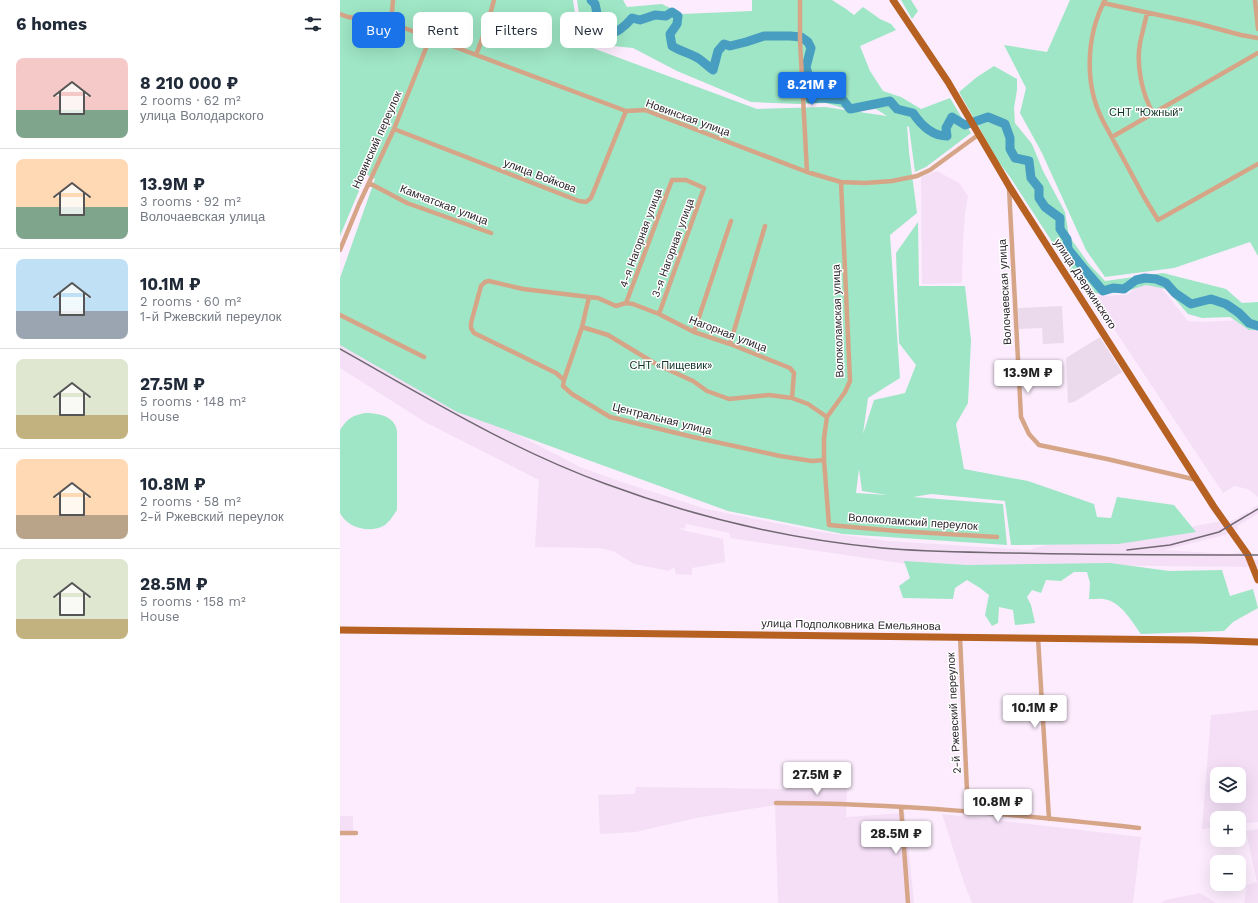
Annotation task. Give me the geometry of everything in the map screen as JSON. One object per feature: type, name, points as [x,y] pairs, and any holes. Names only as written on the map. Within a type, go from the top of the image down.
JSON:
[{"type":"main road","name":"улица Дзержинского","points":[[893,0],[948,82],[1009,186],[1196,480],[1248,555],[1258,580]]},
{"type":"main road","name":"улица Подполковника Емельянова","points":[[340,630],[1258,642]]},
{"type":"street","points":[[392,12],[393,0]]},
{"type":"street","points":[[476,55],[487,26],[494,0]]},
{"type":"street","points":[[800,0],[800,41],[807,172]]},
{"type":"street","points":[[1255,0],[1258,29]]},
{"type":"street","points":[[1258,38],[1147,13],[1104,1],[1097,18],[1092,38],[1090,69],[1091,85],[1097,110],[1158,220],[1258,164]]},
{"type":"street","points":[[1147,13],[1140,45],[1140,68],[1143,93],[1153,113]]},
{"type":"street","name":"Новинская улица","points":[[340,14],[352,18]]},
{"type":"street","name":"Новинский переулок","points":[[340,250],[394,129],[426,48]]},
{"type":"street","name":"Новинская улица","points":[[457,48],[626,111],[645,110],[807,172],[841,182],[865,183],[892,181],[917,176],[937,166],[978,134]]},
{"type":"street","points":[[1112,137],[1258,53]]},
{"type":"street","name":"улица Войкова","points":[[394,129],[579,201],[586,202],[591,198],[626,111]]},
{"type":"street","name":"4-я Нагорная улица","points":[[626,303],[672,180],[686,180],[704,188]]},
{"type":"street","name":"Волоколамская улица","points":[[829,525],[824,460],[824,438],[827,416],[845,392],[850,381],[841,182]]},
{"type":"street","name":"Камчатская улица","points":[[369,183],[407,202],[491,233]]},
{"type":"street","name":"Волочаевская улица","points":[[1009,186],[1021,417],[1029,434],[1039,445],[1196,480]]},
{"type":"street","name":"3-я Нагорная улица","points":[[659,314],[704,188]]},
{"type":"street","points":[[694,332],[731,221]]},
{"type":"street","points":[[730,344],[765,226]]},
{"type":"street","name":"Нагорная улица","points":[[474,333],[471,328],[471,323],[481,286],[485,282],[489,281],[523,289],[598,298],[616,306],[626,303],[634,304],[659,314],[694,332],[730,344],[790,368],[794,373],[792,398]]},
{"type":"street","points":[[564,380],[582,327],[589,297]]},
{"type":"street","points":[[340,315],[424,357]]},
{"type":"street","points":[[582,327],[608,335],[656,364],[693,381],[707,391],[729,399],[769,395],[792,398],[808,404],[827,416]]},
{"type":"street","name":"Центральная улица","points":[[474,333],[556,373],[564,380],[564,386],[572,394],[610,417],[780,456],[812,461],[824,460]]},
{"type":"street","name":"Волоколамский переулок","points":[[829,525],[996,537]]},
{"type":"street","name":"2-й Ржевский переулок","points":[[960,638],[968,812]]},
{"type":"street","points":[[1038,638],[1049,819]]},
{"type":"street","points":[[776,803],[901,807],[1139,828]]},
{"type":"street","points":[[901,807],[908,903]]},
{"type":"street","points":[[340,833],[356,833]]},
{"type":"shaded area","points":[[937,171],[959,183],[968,196],[963,242],[962,283],[922,284],[921,177]]},
{"type":"shaded area","points":[[1156,281],[1188,321],[1205,322],[1240,320],[1258,326],[1258,497],[1248,489],[1234,486],[1223,493],[1092,296],[1127,295],[1143,282]]},
{"type":"shaded area","points":[[1062,306],[1064,343],[1043,344],[1042,328],[1019,329],[1018,308]]},
{"type":"shaded area","points":[[340,331],[473,412],[505,430],[507,429],[580,467],[706,509],[821,532],[889,541],[1029,550],[1052,543],[1119,540],[1222,521],[1223,524],[1236,519],[1247,512],[1250,514],[1254,511],[1251,509],[1258,505],[1258,514],[1237,526],[1238,529],[1228,534],[1165,550],[1227,554],[1245,552],[1249,560],[1258,560],[1258,567],[1064,565],[927,567],[730,538],[730,533],[686,524],[685,529],[676,527],[686,531],[723,539],[725,562],[692,568],[692,575],[676,574],[674,567],[669,571],[634,564],[613,551],[599,548],[535,547],[539,480],[425,422],[340,368]]},
{"type":"shaded area","points":[[1100,337],[1122,372],[1074,402],[1068,403],[1066,358]]},
{"type":"shaded area","points":[[1258,710],[1258,822],[1246,823],[1246,811],[1210,811],[1210,828],[1202,829],[1211,715]]},
{"type":"shaded area","points":[[636,787],[847,790],[846,817],[905,813],[914,903],[778,903],[775,805],[696,818],[636,832],[600,834],[598,795],[635,794]]},
{"type":"shaded area","points":[[942,814],[1141,837],[1133,903],[972,903]]},
{"type":"shaded area","points":[[340,816],[353,816],[353,832],[340,832]]},
{"type":"shaded area","points":[[1258,829],[1258,903],[1244,903],[1247,885],[1257,882],[1246,831]]},
{"type":"shaded area","points":[[1200,893],[1216,903],[1161,903],[1165,900]]},
{"type":"green space","name":"СНТ «Пищевик»","points":[[340,0],[573,0],[575,12],[560,12],[560,48],[592,48],[757,109],[825,107],[887,116],[876,109],[861,110],[843,108],[826,103],[798,104],[751,102],[677,71],[633,48],[617,46],[617,12],[579,12],[577,0],[623,0],[627,7],[662,4],[682,14],[752,11],[752,0],[832,0],[854,15],[863,7],[880,19],[891,24],[896,30],[860,46],[870,71],[883,91],[901,97],[921,109],[950,98],[971,133],[926,167],[915,172],[909,127],[907,126],[917,213],[890,235],[900,378],[868,398],[863,434],[874,400],[905,393],[916,365],[899,343],[896,253],[918,222],[919,286],[965,286],[971,340],[968,403],[956,424],[964,469],[1028,481],[1094,504],[1097,517],[1111,518],[1117,497],[1174,505],[1196,532],[1118,544],[1011,545],[1005,501],[931,494],[913,497],[1003,504],[1007,545],[843,534],[728,511],[457,412],[340,345],[340,278],[375,179],[366,174],[340,236]],"holes":[[[859,469],[862,491],[888,495],[856,493]]]},
{"type":"green space","points":[[901,0],[911,0],[918,11],[912,19]]},
{"type":"green space","name":"СНТ \"Южный\"","points":[[1070,0],[1258,0],[1258,256],[1250,242],[1174,268],[1105,277],[1086,250],[1042,153],[1020,113],[1026,88],[1004,45],[1047,52]]},
{"type":"green space","points":[[994,66],[1017,79],[1014,108],[1015,123],[1032,144],[1043,171],[1065,212],[1069,236],[1089,264],[1105,281],[1163,273],[1226,289],[1242,303],[1258,302],[1258,330],[1249,330],[1230,317],[1202,318],[1188,314],[1166,289],[1146,285],[1124,292],[1086,294],[998,161],[959,92],[977,77]]},
{"type":"green space","points":[[365,413],[378,414],[390,419],[396,426],[397,431],[397,510],[385,525],[373,529],[353,526],[343,518],[340,513],[340,430],[351,418]]},
{"type":"green space","points":[[904,561],[967,565],[1110,563],[1169,571],[1222,570],[1230,596],[1253,589],[1258,608],[1233,622],[1224,631],[1141,634],[1127,614],[1113,602],[1103,599],[1089,599],[1090,583],[1087,572],[1074,572],[1061,581],[1046,580],[1041,593],[1032,590],[1027,597],[1031,605],[1035,623],[1015,625],[1013,610],[999,607],[998,623],[992,626],[985,615],[989,595],[967,580],[955,588],[953,599],[903,598],[899,586],[910,578]]},
{"type":"waterway","points":[[591,0],[595,4],[597,13],[593,19],[582,22],[580,28],[593,36],[600,37],[614,33],[621,29],[632,18],[640,20],[655,15],[666,16],[672,12],[678,16],[677,24],[670,34],[672,46],[698,58],[713,70],[718,51],[724,44],[730,46],[764,36],[801,37],[808,42],[811,48],[806,67],[810,81],[810,99],[822,98],[843,100],[850,109],[890,101],[897,109],[913,113],[927,129],[942,136],[947,136],[946,128],[952,117],[965,125],[988,117],[1005,124],[1010,138],[1010,149],[1015,158],[1029,161],[1031,178],[1039,188],[1039,198],[1045,207],[1060,218],[1060,229],[1067,239],[1068,249],[1103,291],[1113,288],[1124,289],[1136,280],[1145,278],[1156,279],[1166,283],[1175,293],[1191,304],[1211,299],[1226,304],[1239,313],[1249,323],[1258,326]]},
{"type":"railway","points":[[340,349],[470,422],[571,470],[606,484],[673,507],[742,525],[812,539],[882,548],[914,550],[1074,554],[1258,555]]},
{"type":"railway","points":[[1127,550],[1170,545],[1219,532],[1258,509]]}]
